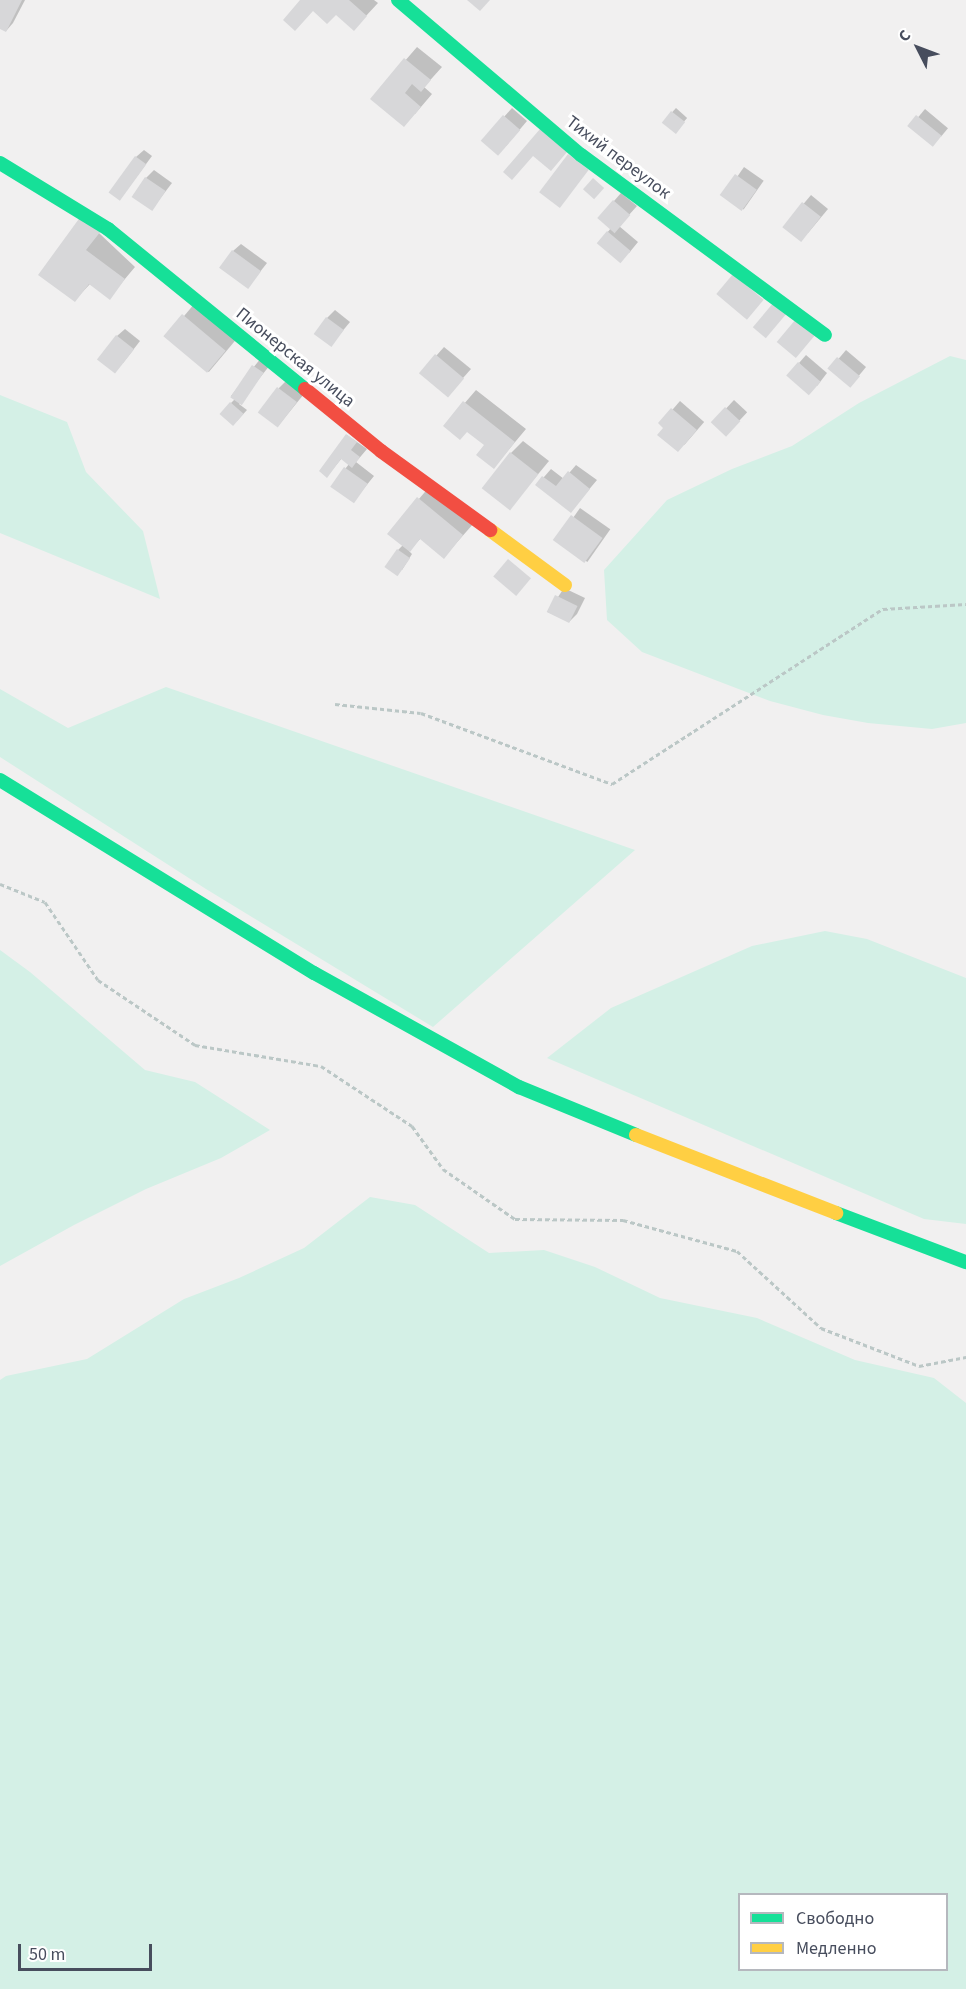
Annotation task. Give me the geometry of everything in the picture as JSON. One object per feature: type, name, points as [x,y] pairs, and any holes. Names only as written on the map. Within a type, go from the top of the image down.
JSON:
[{"type":"street","name":"Тихий переулок","points":[[398,0],[581,154],[825,335]]},
{"type":"street","name":"Пионерская улица","points":[[0,163],[108,229],[381,451],[565,585]]},
{"type":"street","points":[[0,780],[314,974],[519,1087],[706,1164],[966,1262]]},
{"type":"path","points":[[335,704],[421,713],[612,784],[883,609],[966,603]]},
{"type":"path","points":[[0,884],[45,902],[98,980],[195,1045],[321,1066],[412,1126],[443,1168],[515,1219],[623,1220],[737,1251],[821,1328],[919,1366],[966,1357]]},
{"type":"green space","points":[[950,356],[966,360],[966,723],[932,729],[868,723],[823,715],[770,701],[642,652],[607,620],[604,570],[667,500],[732,469],[792,446],[859,403]]},
{"type":"green space","points":[[0,395],[67,422],[86,472],[143,531],[160,599],[0,533]]},
{"type":"green space","points":[[166,687],[635,850],[433,1027],[206,889],[0,757],[0,689],[68,728]]},
{"type":"green space","points":[[825,931],[867,939],[966,978],[966,1224],[924,1219],[547,1058],[611,1008],[752,946]]},
{"type":"green space","points":[[0,950],[30,972],[145,1070],[195,1082],[270,1130],[221,1158],[146,1189],[74,1225],[0,1266]]},
{"type":"green space","points":[[370,1197],[415,1205],[489,1253],[544,1250],[595,1267],[660,1298],[757,1318],[855,1360],[934,1378],[966,1403],[966,1989],[0,1989],[0,1380],[6,1376],[87,1359],[184,1299],[239,1278],[304,1248]]},
{"type":"building","points":[[0,0],[22,0],[6,32],[0,29]]},
{"type":"building","points":[[300,0],[349,0],[367,16],[354,31],[336,15],[327,24],[313,11],[295,31],[283,20]]},
{"type":"building","points":[[467,0],[490,0],[480,11]]},
{"type":"building","points":[[404,58],[431,80],[421,92],[412,84],[405,93],[421,107],[404,127],[370,99]]},
{"type":"building","points":[[671,111],[685,122],[676,134],[662,123]]},
{"type":"building","points":[[503,115],[520,130],[498,156],[481,141]]},
{"type":"building","points":[[916,115],[942,136],[933,147],[907,126]]},
{"type":"building","points":[[540,129],[567,152],[551,171],[533,156],[512,180],[503,172]]},
{"type":"building","points":[[568,154],[589,170],[560,208],[539,192]]},
{"type":"building","points":[[135,156],[146,164],[120,201],[109,192]]},
{"type":"building","points":[[735,174],[757,190],[742,211],[720,195]]},
{"type":"building","points":[[145,177],[166,191],[152,211],[132,197]]},
{"type":"building","points":[[593,178],[604,188],[594,199],[583,189]]},
{"type":"building","points":[[613,200],[630,215],[615,233],[597,218]]},
{"type":"building","points":[[802,202],[821,217],[801,242],[782,227]]},
{"type":"building","points":[[81,216],[101,231],[86,250],[125,279],[110,300],[89,284],[75,302],[38,275]]},
{"type":"building","points":[[607,231],[631,251],[620,263],[597,243]]},
{"type":"building","points":[[232,250],[261,271],[248,289],[219,268]]},
{"type":"building","points":[[733,274],[764,300],[747,320],[716,294]]},
{"type":"building","points":[[774,302],[787,313],[766,338],[753,327]]},
{"type":"building","points":[[182,314],[226,351],[207,373],[163,336]]},
{"type":"building","points":[[326,317],[344,330],[331,347],[314,334]]},
{"type":"building","points":[[796,319],[815,335],[796,358],[777,342]]},
{"type":"building","points":[[116,335],[134,349],[115,374],[97,359]]},
{"type":"building","points":[[435,354],[464,378],[448,398],[419,373]]},
{"type":"building","points":[[837,357],[860,376],[850,388],[827,368]]},
{"type":"building","points":[[798,362],[821,382],[809,395],[786,376]]},
{"type":"building","points":[[252,365],[264,373],[242,405],[230,397]]},
{"type":"building","points":[[277,387],[297,402],[278,428],[258,413]]},
{"type":"building","points":[[463,401],[515,442],[494,469],[476,455],[484,445],[467,432],[460,440],[443,426]]},
{"type":"building","points":[[230,402],[244,414],[233,426],[220,414]]},
{"type":"building","points":[[725,407],[740,421],[726,437],[711,422]]},
{"type":"building","points":[[671,408],[697,430],[678,452],[657,435],[663,428],[658,423]]},
{"type":"building","points":[[346,434],[357,442],[351,450],[360,457],[352,468],[341,459],[327,478],[319,471]]},
{"type":"building","points":[[510,452],[538,474],[510,510],[482,488]]},
{"type":"building","points":[[344,467],[368,484],[354,503],[330,487]]},
{"type":"building","points":[[568,471],[590,489],[571,513],[535,485],[542,476],[556,486]]},
{"type":"building","points":[[417,497],[463,535],[444,559],[420,539],[410,552],[387,534]]},
{"type":"building","points":[[571,515],[603,538],[584,563],[553,540]]},
{"type":"building","points":[[397,549],[410,558],[397,576],[384,567]]},
{"type":"building","points":[[508,559],[531,578],[516,596],[493,577]]},
{"type":"building","points":[[555,595],[577,606],[569,623],[547,612]]},
{"type":"traffic: fast","points":[[398,0],[581,155],[825,335]]},
{"type":"traffic: fast","points":[[0,163],[108,229],[305,389]]},
{"type":"traffic: fast","points":[[0,780],[314,973],[519,1087],[636,1135]]},
{"type":"traffic: fast","points":[[836,1213],[966,1262]]},
{"type":"traffic: slow","points":[[490,530],[565,585]]},
{"type":"traffic: slow","points":[[636,1135],[836,1213]]},
{"type":"traffic: jam","points":[[305,389],[381,451],[490,530]]}]
